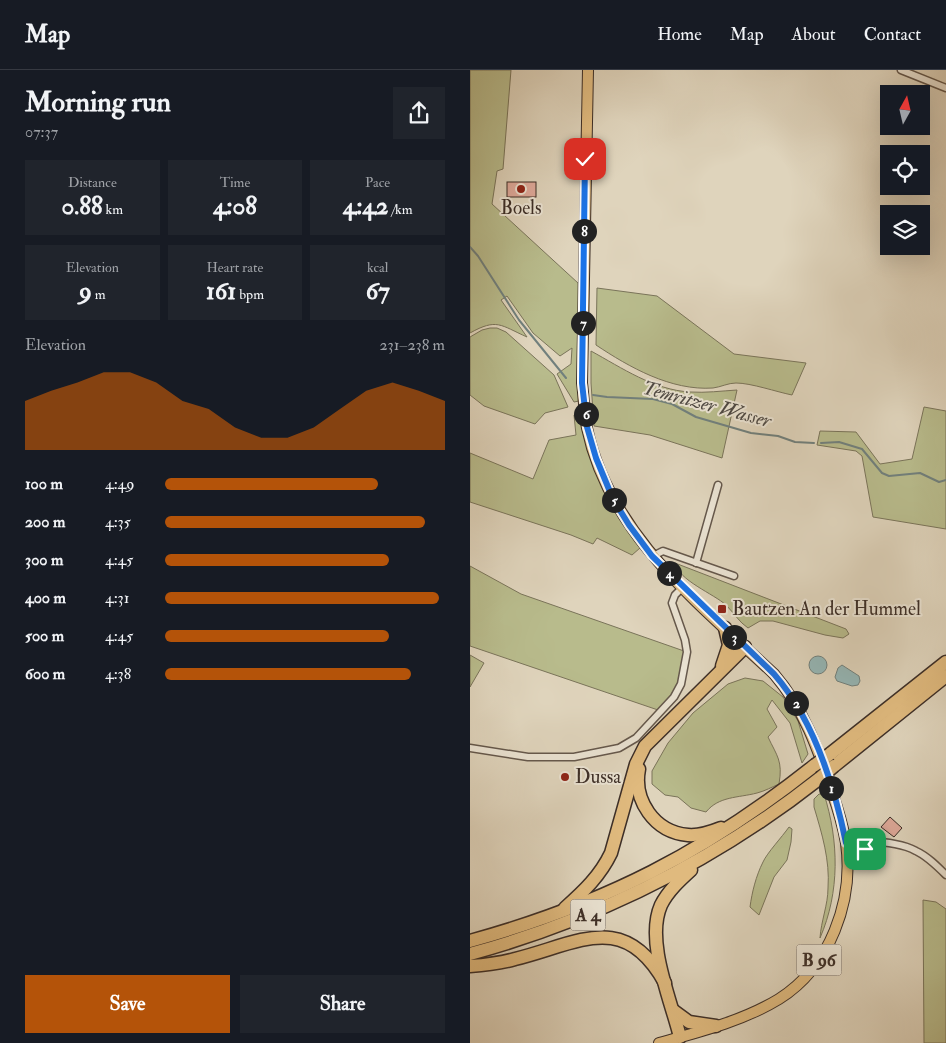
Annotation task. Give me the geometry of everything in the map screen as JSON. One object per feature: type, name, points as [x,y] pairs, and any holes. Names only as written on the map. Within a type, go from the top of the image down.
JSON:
[{"type":"highway","points":[[719,672],[729,645],[725,628]]},
{"type":"highway","points":[[558,914],[588,888],[605,866],[636,764],[645,746],[745,647]]},
{"type":"highway","name":"A 4","points":[[470,954],[557,927],[636,894],[700,861],[758,823],[818,772],[830,754],[946,662]]},
{"type":"highway","name":"A 4","points":[[470,942],[558,914],[608,894],[650,874],[711,840],[818,772],[834,766],[946,676]]},
{"type":"highway","points":[[661,732],[644,757],[638,779],[642,803],[653,818],[673,832],[686,835],[710,832],[744,818]]},
{"type":"highway","points":[[680,1037],[656,941],[658,916],[666,896],[700,861]]},
{"type":"highway","points":[[470,966],[515,960],[583,938],[615,938],[630,943],[642,951],[665,983]]},
{"type":"highway","points":[[674,1010],[689,1022],[716,1026]]},
{"type":"main road","name":"B 96","points":[[588,70],[582,374],[587,427],[596,458],[613,499],[652,556],[774,674],[789,692],[801,711],[825,768],[846,843],[847,869],[845,897],[841,914],[828,944],[812,970],[781,998],[768,1005],[716,1026],[659,1043]]},
{"type":"street","points":[[901,70],[946,88]]},
{"type":"street","points":[[696,562],[718,485]]},
{"type":"street","points":[[652,556],[663,551],[734,576]]},
{"type":"street","points":[[470,748],[528,757],[553,758],[601,752],[628,744],[674,697],[681,684],[687,652],[686,640],[672,603],[675,595],[683,587]]},
{"type":"street","points":[[846,843],[896,845],[914,850],[924,855],[946,875]]},
{"type":"street","points":[[847,869],[871,843]]},
{"type":"green space","points":[[470,70],[511,70],[503,169],[497,171],[492,204],[578,283],[579,401],[574,402],[557,374],[571,364],[572,348],[560,356],[533,333],[507,296],[501,300],[527,337],[498,325],[479,328],[470,333]]},
{"type":"green space","points":[[597,288],[657,296],[734,354],[806,363],[792,395],[742,383],[733,383],[713,388],[682,386],[666,382],[636,369],[596,345]]},
{"type":"green space","points":[[490,328],[497,328],[506,332],[554,375],[568,407],[545,413],[535,424],[484,406],[470,395],[470,337]]},
{"type":"green space","points":[[591,351],[626,371],[664,387],[696,392],[737,390],[722,458],[650,435],[594,426]]},
{"type":"green space","points":[[924,407],[946,411],[946,529],[873,517],[862,456],[856,451],[817,445],[820,431],[856,432],[880,464],[912,459]]},
{"type":"green space","points":[[574,415],[581,416],[611,504],[640,548],[632,555],[597,538],[593,544],[470,502],[470,453],[533,479],[549,440],[576,435]]},
{"type":"green space","points":[[675,563],[846,629],[849,634],[843,638],[825,635],[773,621],[760,621],[748,628],[726,605],[689,581]]},
{"type":"green space","points":[[470,566],[521,594],[684,651],[680,677],[675,690],[658,710],[470,646]]},
{"type":"green space","points":[[470,655],[484,663],[470,687]]},
{"type":"green space","points":[[745,678],[763,681],[783,697],[798,721],[808,754],[802,763],[790,723],[772,700],[767,709],[777,727],[768,737],[780,764],[779,784],[750,795],[723,800],[706,812],[691,808],[678,797],[665,795],[652,784],[652,771],[668,743],[693,713],[728,684]]},
{"type":"green space","points":[[819,794],[824,794],[833,830],[835,848],[834,885],[831,903],[827,921],[820,938],[828,894],[828,867],[825,847],[814,807],[814,799]]},
{"type":"green space","points":[[789,827],[792,829],[787,860],[774,877],[759,915],[750,907],[756,878],[765,858]]},
{"type":"green space","points":[[923,900],[936,902],[946,909],[946,1043],[924,1043]]},
{"type":"water","points":[[818,656],[824,659],[827,665],[824,671],[818,674],[812,671],[809,665],[812,659]]},
{"type":"water","points":[[842,665],[859,676],[860,681],[858,685],[852,686],[837,681],[835,677],[838,668]]},
{"type":"building","name":"Boels","points":[[507,182],[536,182],[536,197],[507,197]]},
{"type":"building","points":[[890,817],[902,828],[894,837],[881,827]]},
{"type":"waterway","name":"Temritzer Wasser","points":[[470,247],[478,256],[519,320],[566,378]]},
{"type":"waterway","name":"Temritzer Wasser","points":[[593,395],[653,399],[672,404],[696,417],[751,433],[778,436],[795,442],[814,443]]},
{"type":"waterway","name":"Temritzer Wasser","points":[[821,443],[839,442],[862,449],[882,473],[889,476],[920,473],[939,482],[946,480]]},
{"type":"place","name":"Boels","points":[[521,189]]},
{"type":"place","name":"Bautzen An der Hummel","points":[[722,609]]},
{"type":"place","name":"Dussa","points":[[565,777]]},
{"type":"route","points":[[585,159],[582,383],[587,427],[601,470],[613,499],[652,556],[718,622],[774,674],[789,692],[801,711],[825,768],[846,843],[871,843],[865,849]]}]
